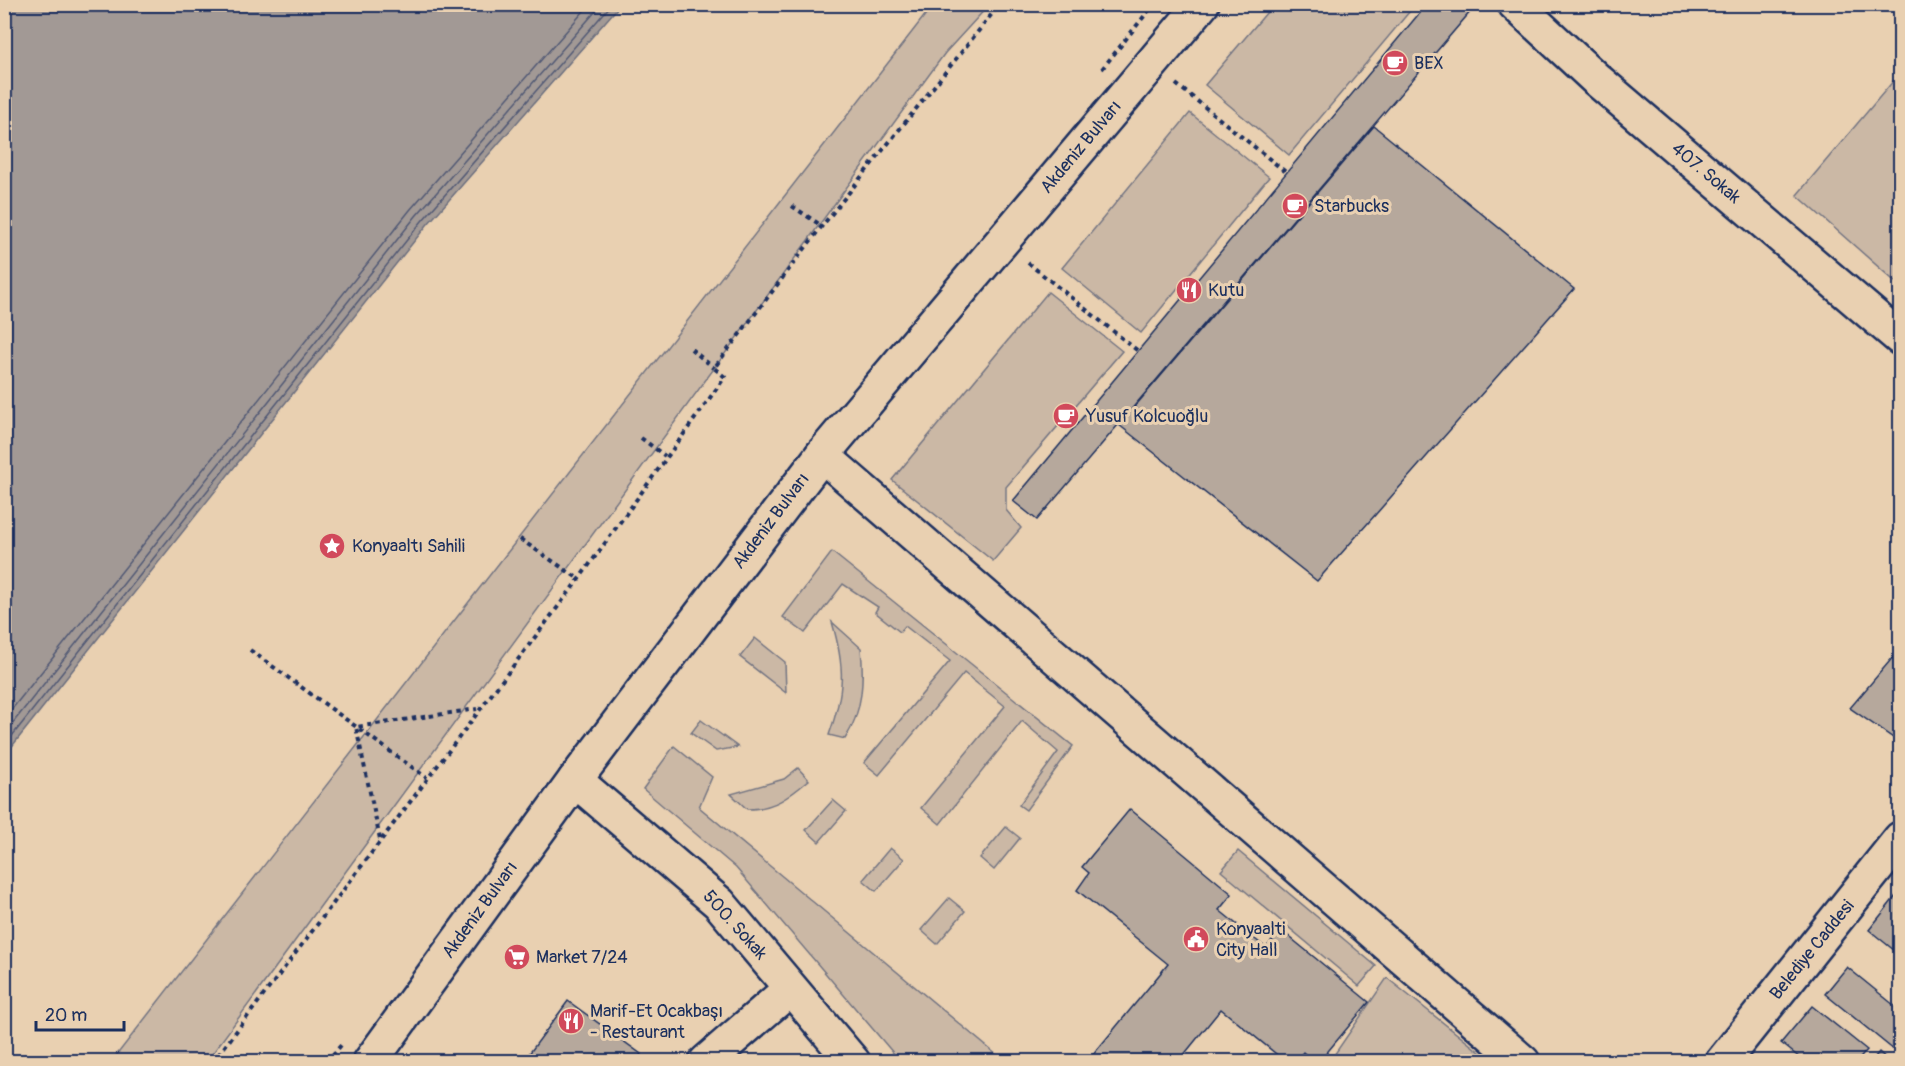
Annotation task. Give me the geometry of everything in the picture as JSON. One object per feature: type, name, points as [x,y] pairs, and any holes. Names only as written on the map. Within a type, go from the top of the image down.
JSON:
[{"type":"street","name":"Akdeniz Bulvarı","points":[[370,1062],[575,780],[822,455],[1202,4]]},
{"type":"street","name":"407. Sokak","points":[[1515,4],[1596,79],[1900,338]]},
{"type":"street","points":[[822,455],[1523,1062]]},
{"type":"street","name":"500. Sokak","points":[[575,780],[719,903],[853,1062]]},
{"type":"street","name":"Belediye Caddesi","points":[[1726,1060],[1900,839]]},
{"type":"street","points":[[706,1062],[790,989]]},
{"type":"path","points":[[714,368],[822,226],[1000,4]]},
{"type":"path","points":[[1176,84],[1287,173]]},
{"type":"path","points":[[792,206],[822,226]]},
{"type":"path","points":[[1028,263],[1138,351]]},
{"type":"path","points":[[213,1062],[478,709],[579,579],[665,456],[725,377],[691,349]]},
{"type":"path","points":[[641,438],[665,456]]},
{"type":"path","points":[[520,539],[579,579]]},
{"type":"path","points":[[250,650],[426,778]]},
{"type":"path","points":[[356,727],[478,709]]},
{"type":"path","points":[[356,727],[380,839]]},
{"type":"shaded area","points":[[933,5],[989,5],[945,53],[207,1061],[112,1061]]},
{"type":"shaded area","points":[[1273,5],[1415,5],[1289,155],[1205,85]]},
{"type":"shaded area","points":[[1900,73],[1900,286],[1797,195]]},
{"type":"shaded area","points":[[1190,113],[1269,177],[1141,333],[1062,268]]},
{"type":"shaded area","points":[[1048,292],[1122,351],[1006,487],[1006,510],[1021,528],[993,561],[892,480]]},
{"type":"shaded area","points":[[832,552],[1073,746],[1026,810],[1019,805],[1058,752],[1022,721],[940,824],[921,808],[1005,706],[964,673],[879,775],[864,763],[950,661],[905,626],[900,632],[875,612],[878,607],[843,584],[805,633],[783,617]]},
{"type":"shaded area","points":[[832,622],[861,648],[861,695],[856,717],[845,739],[829,735],[838,705],[841,678],[839,652]]},
{"type":"shaded area","points":[[755,638],[785,662],[786,693],[740,657]]},
{"type":"shaded area","points":[[701,720],[738,747],[716,751],[691,733]]},
{"type":"shaded area","points":[[674,746],[712,777],[699,807],[1004,1061],[900,1061],[736,868],[643,789]]},
{"type":"shaded area","points":[[798,768],[809,780],[788,797],[773,804],[747,809],[731,794],[784,779]]},
{"type":"shaded area","points":[[833,800],[846,811],[819,842],[806,830]]},
{"type":"shaded area","points":[[1006,827],[1020,838],[994,870],[980,858]]},
{"type":"shaded area","points":[[890,848],[904,859],[876,891],[863,880]]},
{"type":"shaded area","points":[[1238,851],[1376,966],[1359,986],[1221,871]]},
{"type":"shaded area","points":[[949,898],[965,911],[937,944],[921,930]]},
{"type":"shaded area","points":[[1387,978],[1491,1061],[1330,1061]]},
{"type":"water","points":[[5,4],[620,5],[427,225],[5,755]]},
{"type":"building","points":[[1427,4],[1463,4],[1471,11],[1037,520],[1013,501]]},
{"type":"building","points":[[1374,126],[1574,289],[1317,581],[1119,425]]},
{"type":"building","points":[[1900,649],[1900,741],[1899,742],[1850,708]]},
{"type":"building","name":"Konyaalti City Hall","points":[[1130,809],[1232,894],[1219,910],[1266,948],[1281,930],[1369,1002],[1319,1062],[1314,1062],[1303,1052],[1295,1062],[1286,1062],[1221,1009],[1178,1062],[1087,1062],[1168,964],[1077,890],[1089,873],[1082,867]]},
{"type":"building","points":[[1900,891],[1900,955],[1869,930]]},
{"type":"building","points":[[1847,967],[1900,1010],[1900,1055],[1825,994]]},
{"type":"building","points":[[568,1001],[641,1054],[636,1062],[523,1062]]},
{"type":"building","points":[[1812,1006],[1867,1050],[1857,1062],[1805,1062],[1781,1043]]},
{"type":"building","points":[[1879,1052],[1890,1062],[1871,1062]]},
{"type":"place","name":"BEX","points":[[1395,63]]},
{"type":"place","name":"Starbucks","points":[[1295,206]]},
{"type":"place","name":"Kutu","points":[[1189,290]]},
{"type":"place","name":"Yusuf Kolcuoğlu","points":[[1066,416]]},
{"type":"place","name":"Konyaaltı Sahili","points":[[332,546]]},
{"type":"place","name":"Konyaalti City Hall","points":[[1196,939]]},
{"type":"place","name":"Market 7/24","points":[[517,957]]},
{"type":"place","name":"Marif-Et Ocakbaşı - Restaurant","points":[[571,1021]]}]
